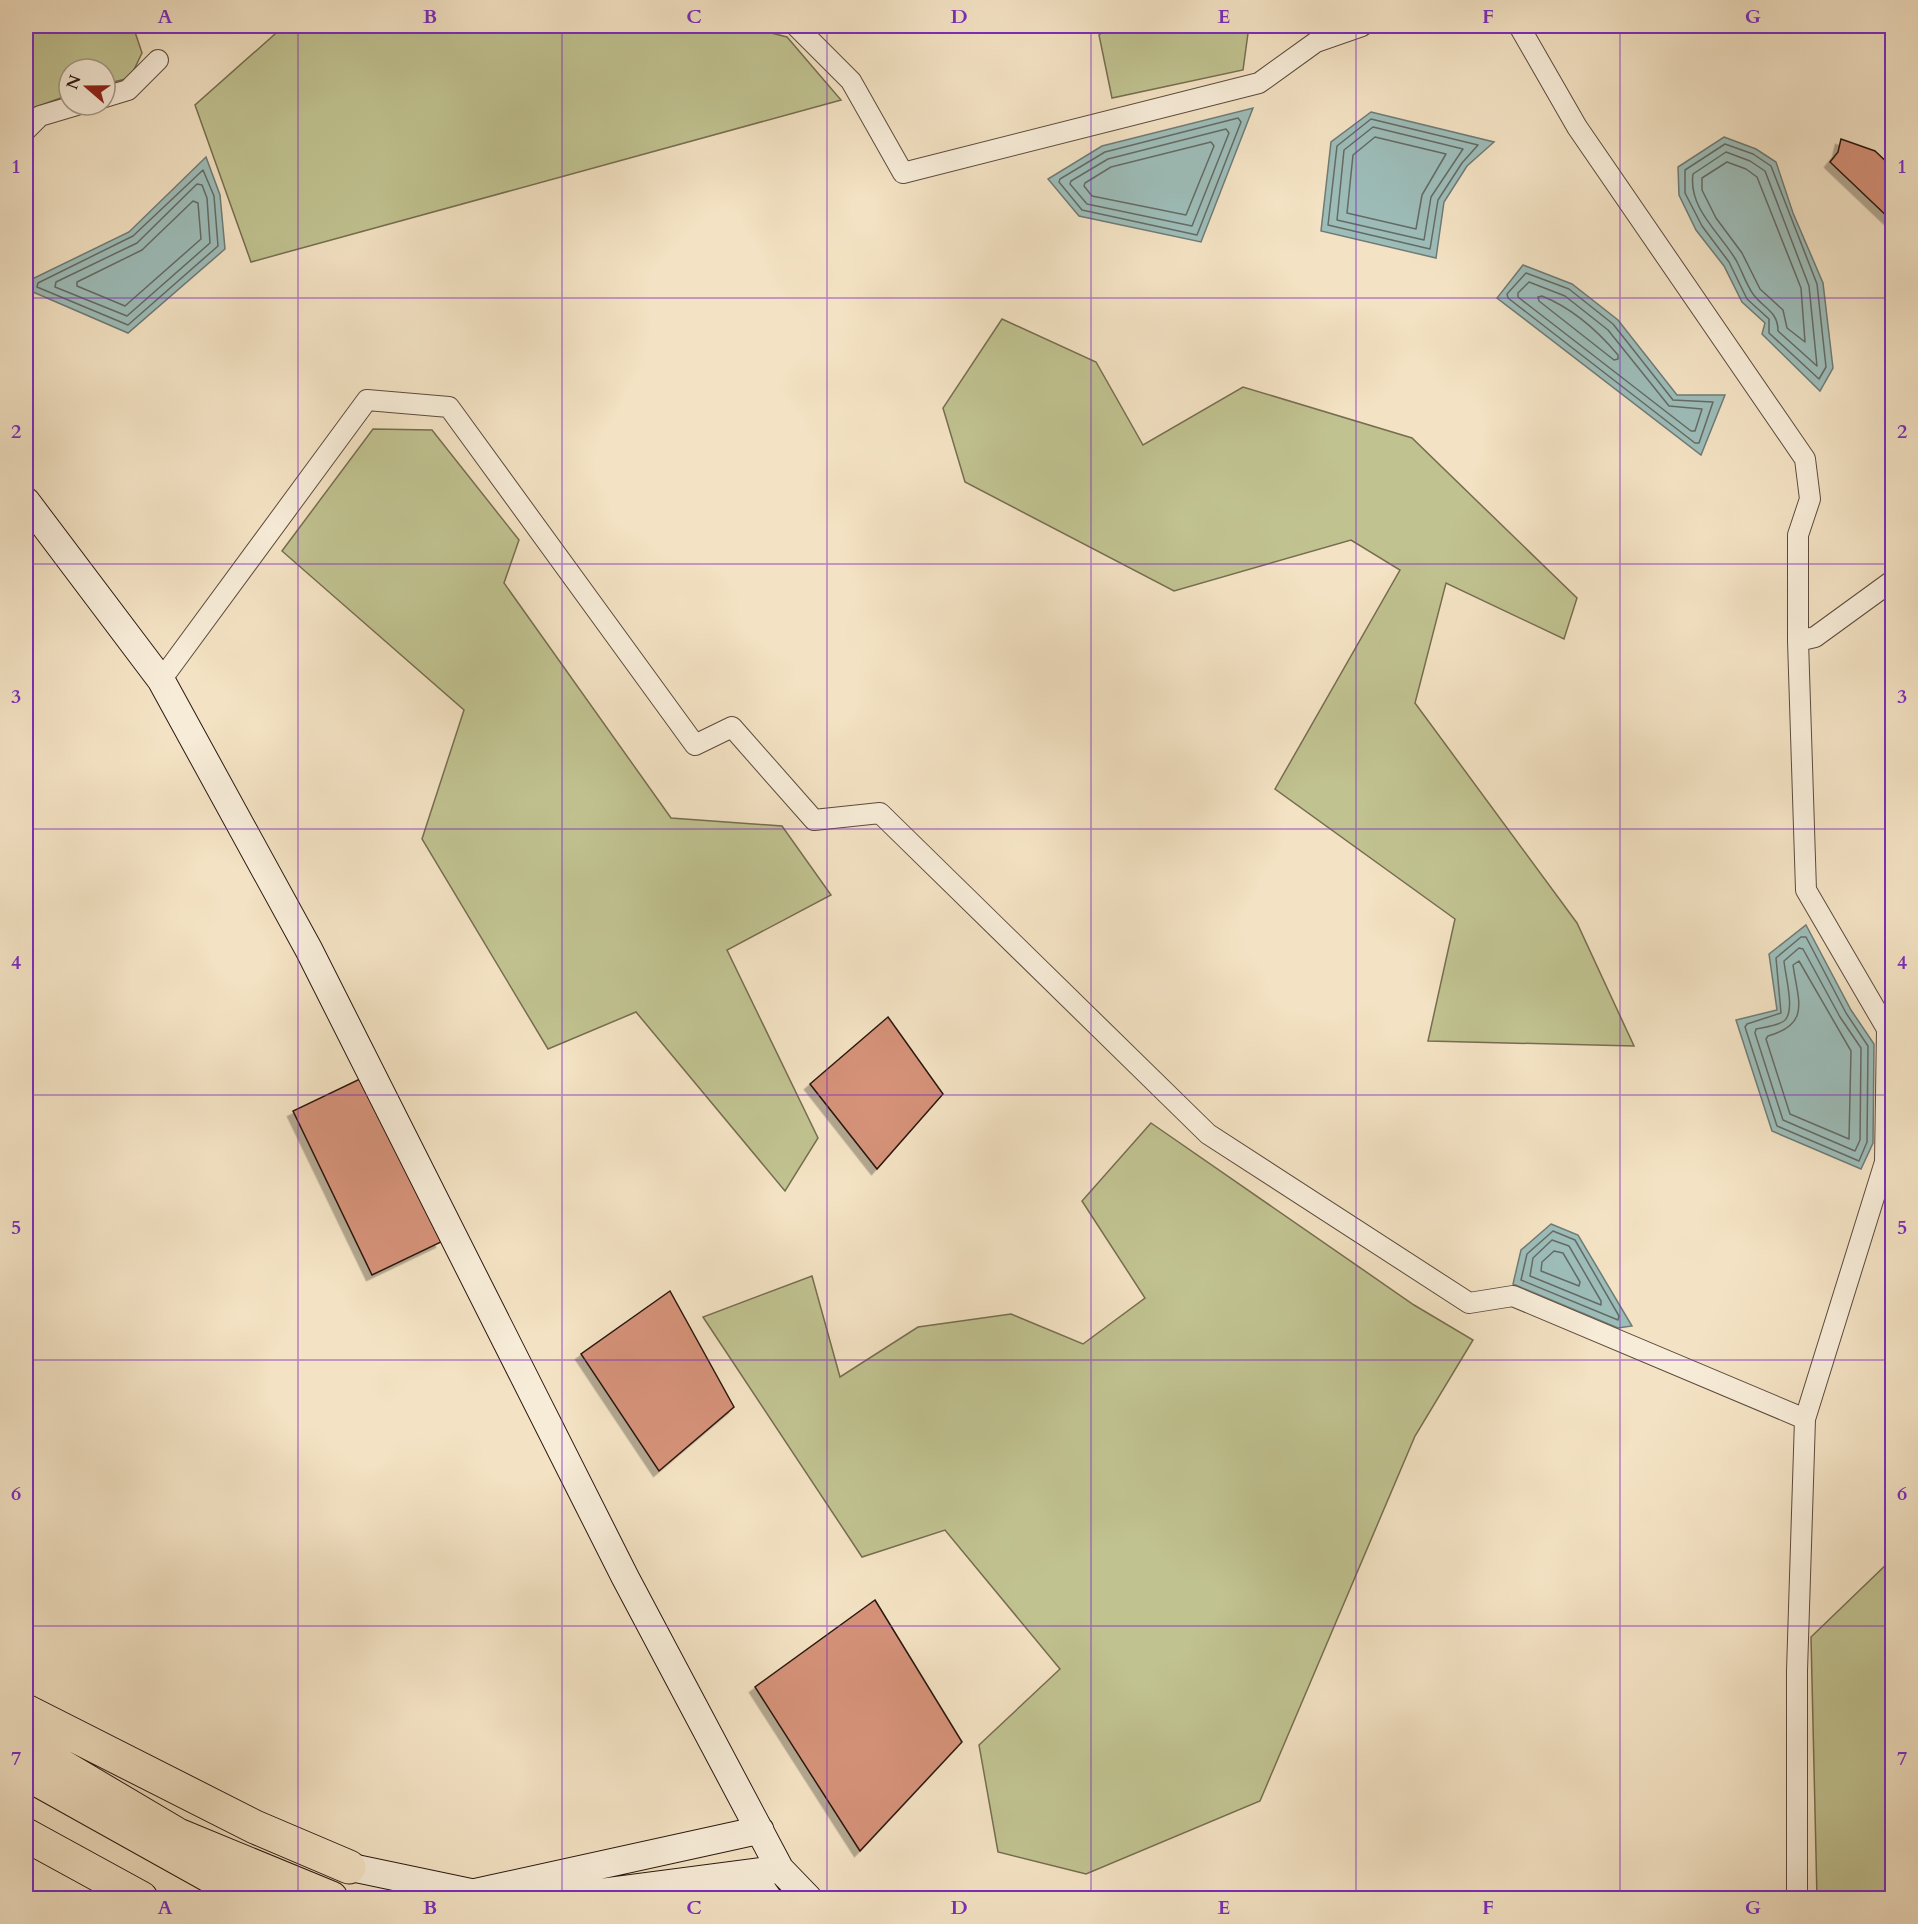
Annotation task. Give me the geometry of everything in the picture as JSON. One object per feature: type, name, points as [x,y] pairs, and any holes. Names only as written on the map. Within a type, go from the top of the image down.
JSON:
[{"type":"highway","points":[[26,1712],[255,1827],[349,1867]]},
{"type":"highway","points":[[26,1745],[178,1835],[331,1899]]},
{"type":"highway","points":[[26,1835],[141,1899]]},
{"type":"main road","points":[[26,501],[161,680],[309,950],[625,1577],[780,1869],[807,1899]]},
{"type":"main road","points":[[26,1775],[207,1876],[262,1899]]},
{"type":"main road","points":[[26,1796],[217,1899]]},
{"type":"main road","points":[[349,1867],[473,1893],[760,1830]]},
{"type":"main road","points":[[559,1899],[780,1869]]},
{"type":"main road","points":[[715,1878],[760,1887],[768,1899]]},
{"type":"street","points":[[796,26],[851,81],[903,173],[1260,83],[1316,42],[1362,26]]},
{"type":"street","points":[[1520,26],[1577,128],[1805,459],[1810,499],[1797,535],[1806,890],[1887,1029],[1885,1162],[1805,1419],[1797,1671],[1797,1899]]},
{"type":"street","points":[[117,93],[128,90],[158,60]]},
{"type":"street","points":[[26,130],[40,116],[57,111]]},
{"type":"street","points":[[161,680],[367,400],[449,407],[695,745],[732,727],[814,820],[880,813],[1208,1134],[1469,1303],[1513,1296],[1805,1419]]},
{"type":"street","points":[[1798,641],[1815,637],[1893,581]]},
{"type":"green space","points":[[26,26],[133,26],[142,53],[130,78],[117,81],[117,57],[57,57],[57,99],[36,107],[26,116]]},
{"type":"green space","points":[[284,26],[744,26],[787,37],[841,100],[251,262],[195,105]]},
{"type":"green space","points":[[1110,26],[1249,26],[1243,70],[1112,98],[1099,35]]},
{"type":"green space","points":[[1002,319],[1096,362],[1143,445],[1243,387],[1412,438],[1577,598],[1564,639],[1446,583],[1415,703],[1577,923],[1634,1046],[1428,1041],[1455,919],[1275,789],[1400,570],[1351,540],[1174,591],[965,482],[943,408]]},
{"type":"green space","points":[[373,429],[432,430],[519,540],[504,583],[671,818],[782,826],[831,895],[727,950],[818,1138],[785,1191],[636,1012],[548,1049],[422,839],[464,710],[282,551]]},
{"type":"green space","points":[[1151,1123],[1414,1305],[1473,1340],[1415,1436],[1260,1801],[1086,1874],[998,1852],[979,1745],[1060,1669],[945,1530],[862,1557],[703,1317],[812,1276],[840,1377],[918,1327],[1011,1314],[1083,1344],[1145,1298],[1082,1201]]},
{"type":"green space","points":[[1892,1559],[1892,1898],[1817,1898],[1811,1637]]},
{"type":"water","points":[[1253,108],[1201,242],[1079,216],[1048,179],[1102,146]]},
{"type":"water","points":[[1371,112],[1494,142],[1467,166],[1444,202],[1436,258],[1321,231],[1331,142]]},
{"type":"water","points":[[1724,137],[1756,149],[1776,162],[1793,213],[1823,283],[1833,368],[1820,391],[1762,334],[1765,323],[1742,302],[1724,266],[1696,230],[1679,195],[1678,167]]},
{"type":"water","points":[[206,157],[220,195],[225,249],[128,333],[26,289],[26,282],[129,232]]},
{"type":"water","points":[[1523,265],[1572,284],[1618,320],[1677,395],[1725,395],[1701,455],[1497,298]]},
{"type":"water","points":[[1806,925],[1851,1010],[1874,1044],[1873,1143],[1861,1169],[1772,1131],[1736,1020],[1777,1010],[1769,954]]},
{"type":"water","points":[[1551,1224],[1578,1235],[1632,1326],[1618,1328],[1513,1284],[1521,1250]]},
{"type":"building","points":[[1841,139],[1875,151],[1892,167],[1892,221],[1830,162],[1838,152]]},
{"type":"building","points":[[888,1017],[943,1094],[877,1169],[810,1084]]},
{"type":"building","points":[[362,1078],[441,1242],[372,1275],[293,1111]]},
{"type":"building","points":[[670,1291],[734,1407],[659,1471],[581,1354]]},
{"type":"building","points":[[875,1600],[962,1742],[860,1851],[755,1687]]}]
